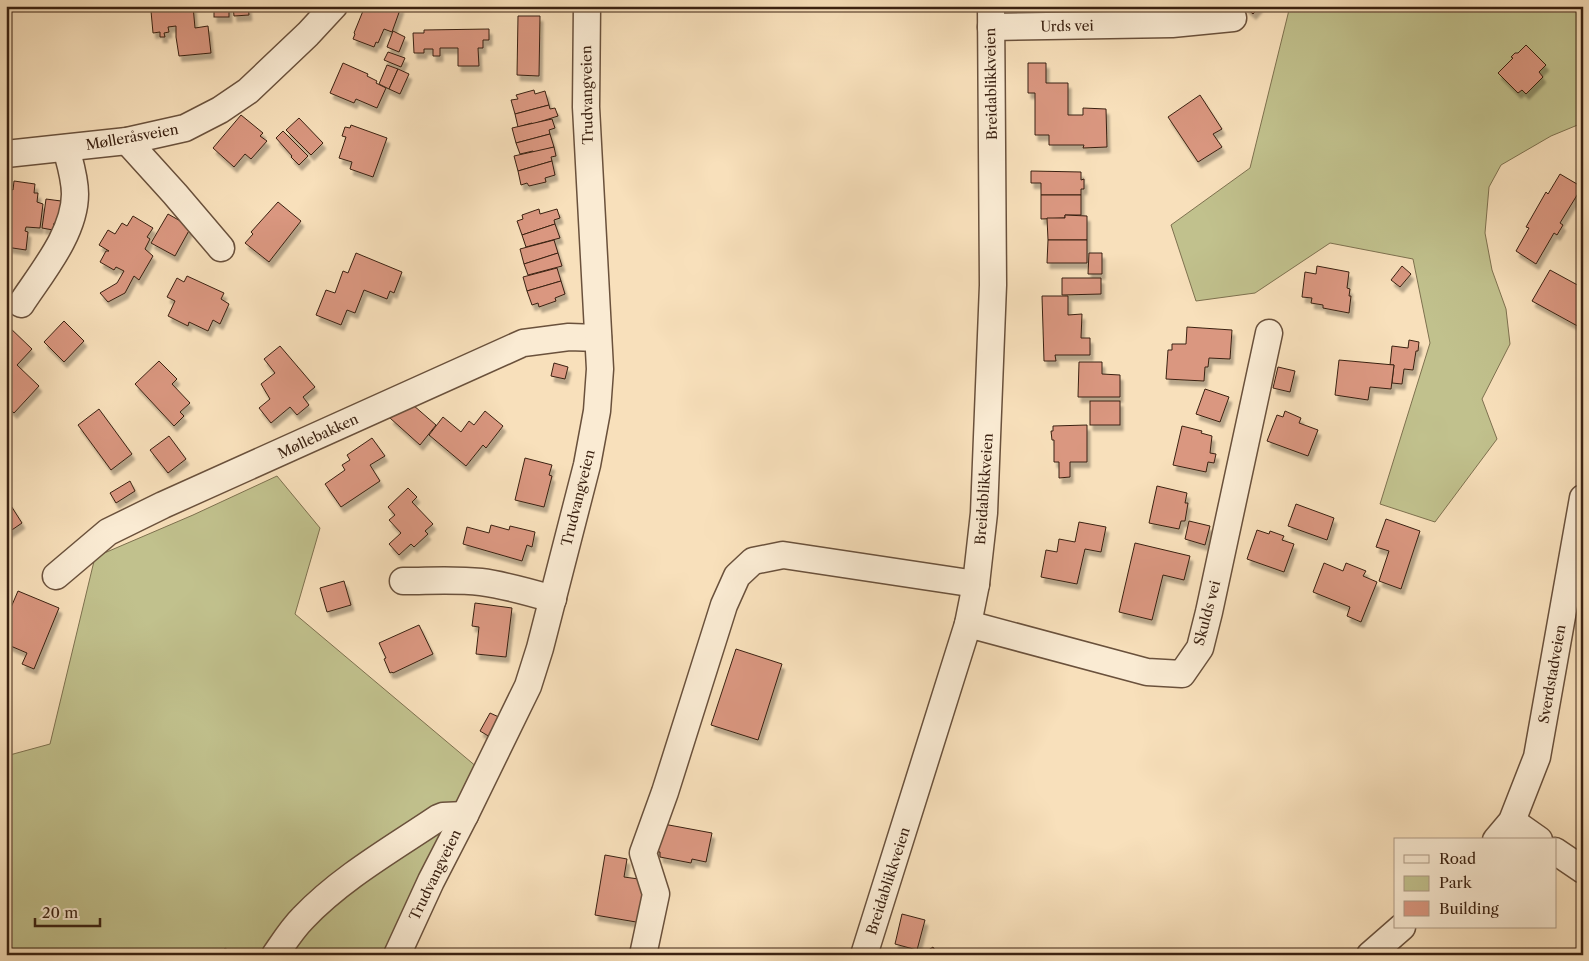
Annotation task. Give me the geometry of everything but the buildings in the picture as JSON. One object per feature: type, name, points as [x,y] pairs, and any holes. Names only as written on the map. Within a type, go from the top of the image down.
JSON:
[{"type":"street","name":"Mølleråsveien","points":[[6,154],[127,141],[185,128],[220,110],[248,91],[308,34],[334,6]]},
{"type":"street","name":"Trudvangveien","points":[[396,955],[430,881],[465,815],[528,686],[540,648],[587,464],[597,411],[600,369],[586,107],[587,6]]},
{"type":"street","name":"Urds vei","points":[[991,17],[1172,24],[1233,18]]},
{"type":"street","name":"Breidablikkveien","points":[[864,955],[968,624],[976,584],[984,513],[993,285],[991,17]]},
{"type":"street","points":[[127,141],[221,248]]},
{"type":"street","points":[[21,304],[64,237],[72,214],[75,194],[73,172],[66,148]]},
{"type":"street","name":"Skulds vei","points":[[968,624],[1147,672],[1182,674],[1200,648],[1269,333]]},
{"type":"street","name":"Møllebakken","points":[[56,576],[108,532],[163,505],[523,343],[569,337],[598,338]]},
{"type":"street","name":"Sverdstadveien","points":[[1504,831],[1537,757],[1583,498]]},
{"type":"street","points":[[643,955],[656,894],[643,853],[665,792],[724,604],[737,576],[753,561],[783,555],[976,584]]},
{"type":"street","points":[[403,581],[454,580],[481,582],[553,599]]},
{"type":"street","points":[[275,955],[303,918],[326,897],[438,818],[465,815]]},
{"type":"street","points":[[1504,831],[1531,838]]},
{"type":"street","points":[[1556,852],[1583,870]]},
{"type":"street","points":[[1370,955],[1401,928]]},
{"type":"green space","points":[[1290,6],[1583,6],[1583,118],[1580,124],[1551,136],[1501,165],[1489,187],[1485,233],[1492,270],[1506,309],[1510,344],[1482,399],[1497,439],[1435,522],[1380,504],[1430,343],[1413,259],[1330,243],[1255,293],[1196,301],[1171,225],[1250,168]]},
{"type":"green space","points":[[277,476],[320,528],[295,614],[484,773],[431,881],[412,955],[235,955],[225,948],[220,955],[6,955],[6,756],[50,744],[95,557]]}]
